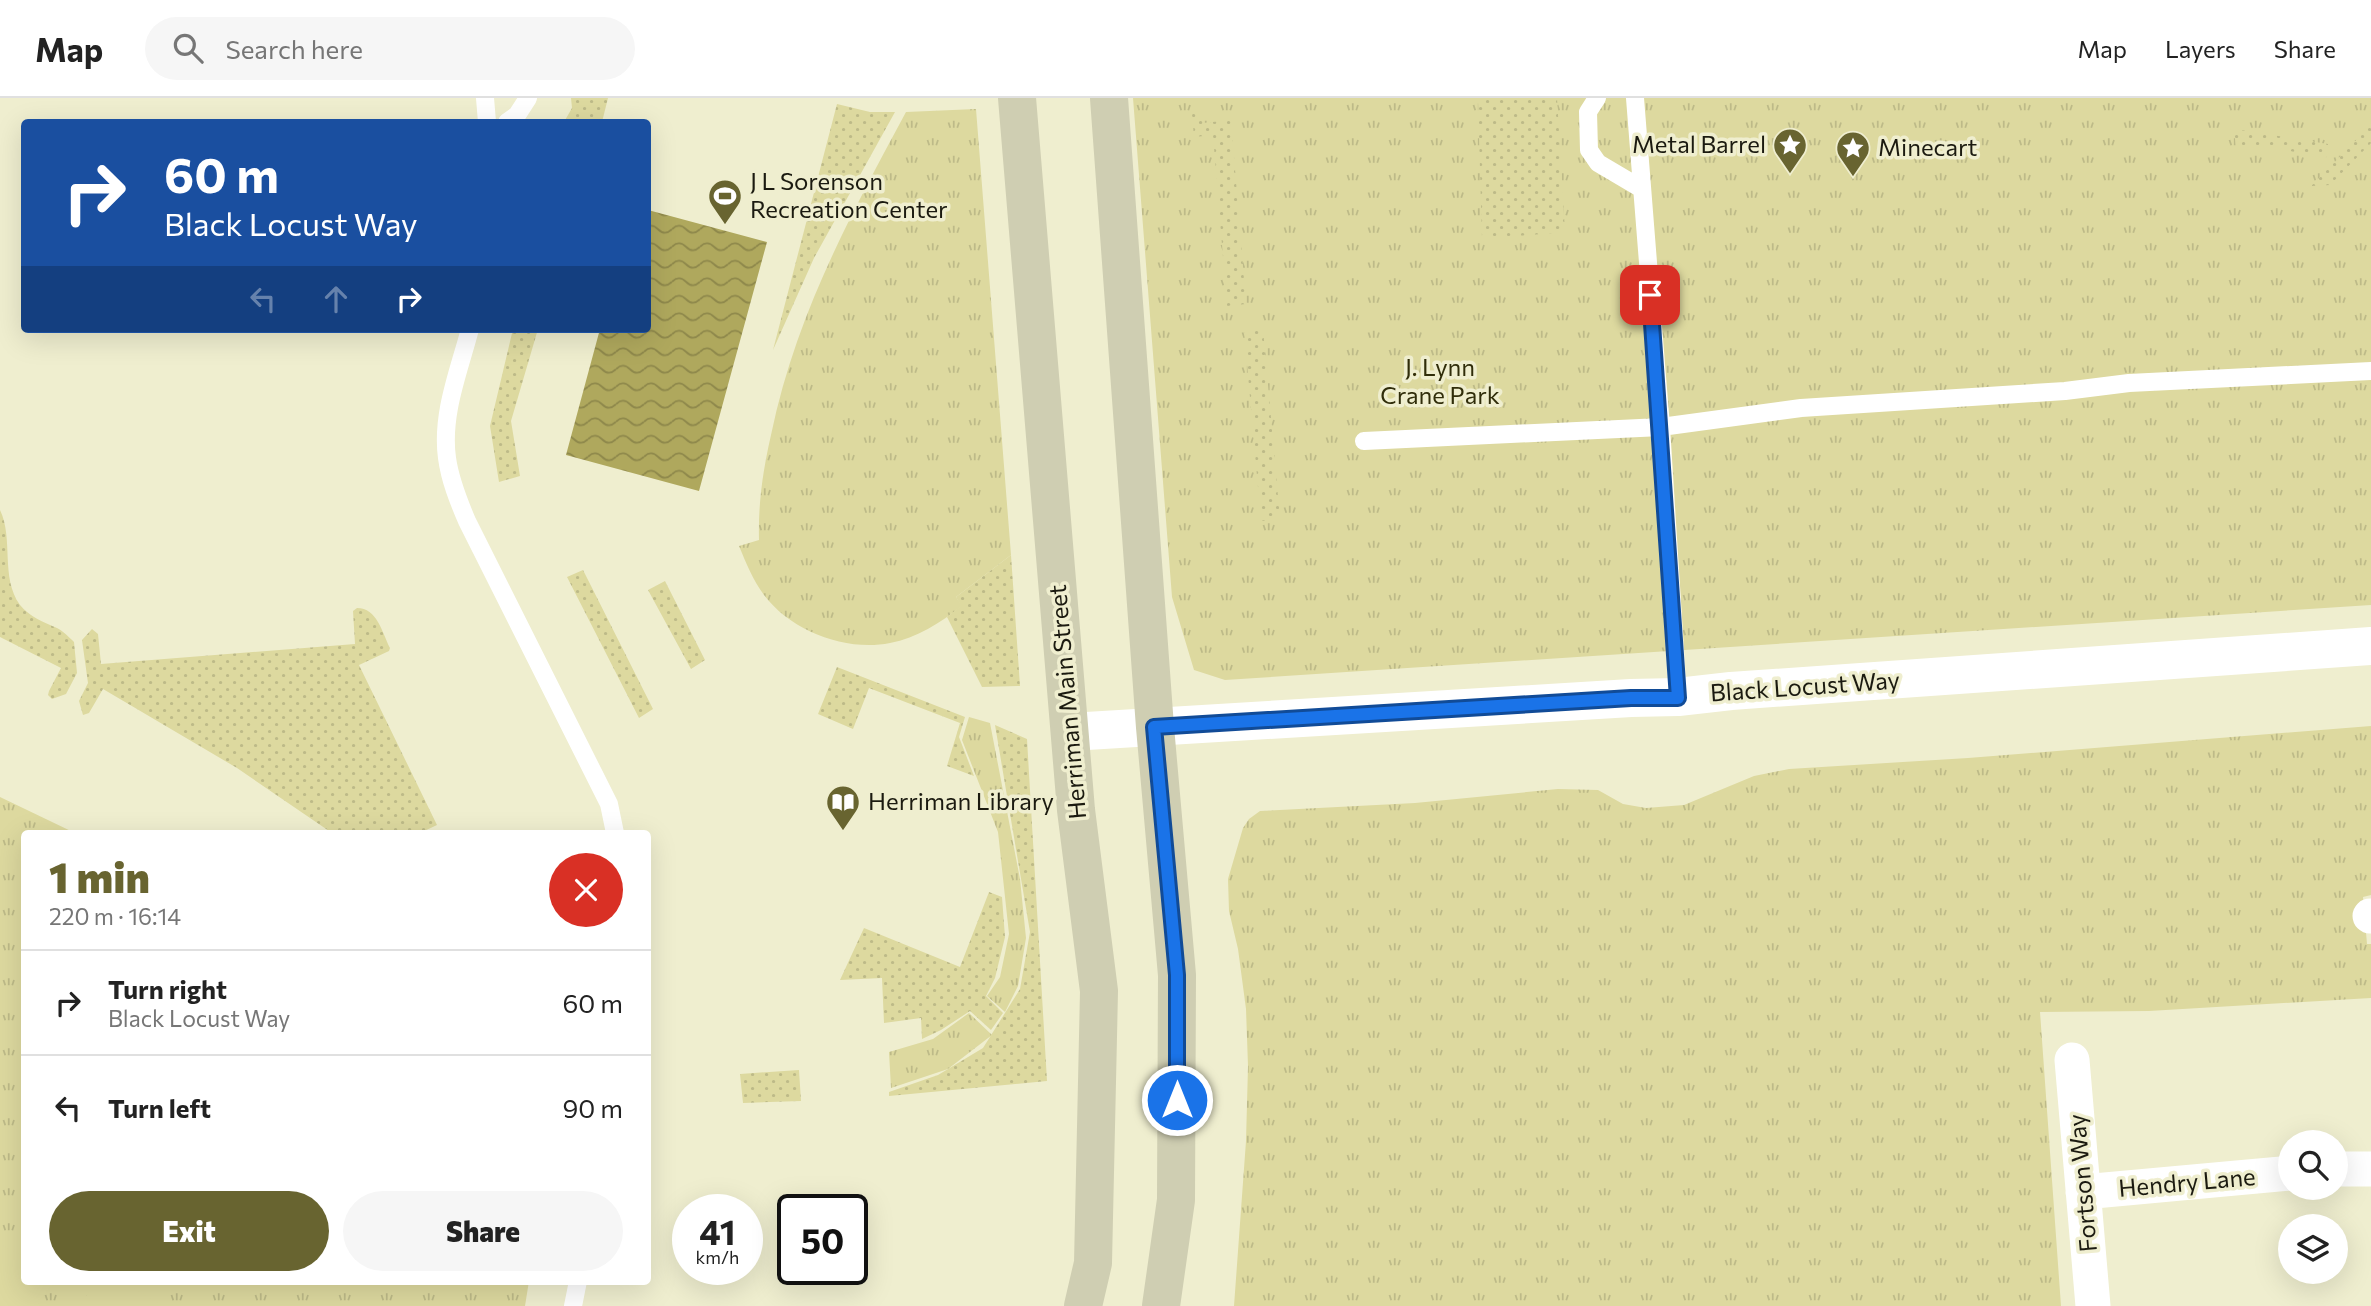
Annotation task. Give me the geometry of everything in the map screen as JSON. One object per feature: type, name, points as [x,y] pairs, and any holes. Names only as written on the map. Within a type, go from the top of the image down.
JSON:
[{"type":"main road","name":"Herriman Main Street","points":[[1017,98],[1076,810],[1099,991],[1093,1262],[1083,1306]]},
{"type":"main road","points":[[1110,98],[1154,727],[1177,975],[1176,1200],[1161,1306]]},
{"type":"street","name":"Black Locust Way","points":[[1070,732],[1631,698],[1678,698],[1745,690],[2371,646]]},
{"type":"street","name":"Fortson Way","points":[[2073,1060],[2093,1306]]},
{"type":"street","points":[[2348,1169],[2371,1169]]},
{"type":"street","name":"Hendry Lane","points":[[2083,1192],[2278,1174]]},
{"type":"lane","points":[[485,98],[487,119]]},
{"type":"lane","points":[[511,119],[528,98]]},
{"type":"lane","points":[[1597,98],[1588,112],[1589,150],[1598,163],[1642,189]]},
{"type":"lane","points":[[1635,98],[1661,427],[1678,698]]},
{"type":"lane","points":[[469,333],[453,387],[447,426],[447,456],[454,488],[467,521],[609,804],[614,830]]},
{"type":"lane","points":[[1364,441],[1661,427],[1801,408],[2065,391],[2129,383],[2371,371]]},
{"type":"lane","points":[[573,1306],[577,1285]]},
{"type":"green space","points":[[571,98],[608,98],[603,119],[566,119],[572,108]]},
{"type":"green space","name":"J. Lynn Crane Park","points":[[1133,98],[2371,98],[2371,605],[1225,680],[1194,670],[1172,597]]},
{"type":"green space","points":[[1557,98],[1565,232],[1482,239],[1478,100]]},
{"type":"green space","points":[[837,104],[870,112],[895,112],[814,258],[773,350]]},
{"type":"green space","points":[[976,109],[1011,555],[956,597],[962,606],[919,634],[900,641],[873,645],[838,641],[804,628],[775,608],[756,583],[739,546],[759,540],[760,500],[768,448],[782,391],[810,308],[864,190],[906,112]]},
{"type":"green space","points":[[1202,113],[1203,123],[1231,120],[1246,304],[1227,306],[1213,135],[1194,137],[1192,114]]},
{"type":"green space","points":[[2371,125],[2371,143],[2330,185],[2311,186]]},
{"type":"green space","points":[[2234,129],[2328,144],[2326,158],[2275,148],[2236,148]]},
{"type":"green space","points":[[1263,329],[1280,519],[1261,521],[1244,330]]},
{"type":"green space","points":[[512,333],[537,333],[511,421],[520,476],[499,482],[490,426]]},
{"type":"green space","points":[[0,510],[6,533],[10,582],[20,605],[32,616],[61,631],[74,642],[77,673],[66,694],[52,699],[48,695],[49,691],[61,668],[0,637]]},
{"type":"green space","points":[[1011,555],[1020,686],[982,687],[947,617],[961,606],[956,597]]},
{"type":"green space","points":[[583,570],[653,709],[639,718],[567,577]]},
{"type":"green space","points":[[665,581],[705,660],[691,669],[648,590]]},
{"type":"green space","points":[[357,608],[364,609],[374,616],[390,648],[389,651],[359,665],[437,825],[426,830],[328,830],[237,768],[103,689],[89,713],[83,715],[79,701],[88,683],[82,640],[92,629],[98,634],[101,664],[355,644],[353,611]]},
{"type":"green space","points":[[837,667],[965,717],[959,737],[974,776],[947,766],[960,723],[869,688],[853,729],[818,714]]},
{"type":"green space","points":[[969,717],[990,723],[1020,879],[1026,938],[1018,986],[1005,1012],[987,996],[1000,977],[1009,934],[998,832],[962,740]]},
{"type":"green space","points":[[995,725],[1027,739],[1047,1081],[889,1096],[889,1092],[938,1075],[983,1048],[1020,989],[1030,932]]},
{"type":"green space","points":[[2371,726],[2371,895],[2363,897],[2367,944],[2371,944],[2371,998],[2149,1011],[2040,1012],[2061,1306],[1234,1306],[1246,1141],[1248,1066],[1246,1009],[1238,949],[1229,911],[1228,879],[1243,828],[1249,819],[1260,811],[1415,803],[1558,789],[1598,790],[1623,804],[1646,808],[1684,805],[1754,776],[1789,769],[1968,758]]},
{"type":"green space","points":[[0,797],[69,830],[21,830],[21,1285],[528,1285],[525,1306],[0,1306]]},
{"type":"green space","points":[[989,892],[1002,897],[1005,937],[995,978],[986,996],[1003,1013],[991,1030],[970,1011],[922,1039],[921,1018],[884,1023],[882,978],[840,980],[864,928],[960,967]]},
{"type":"green space","points":[[969,1013],[992,1035],[948,1069],[891,1088],[889,1052],[933,1039]]},
{"type":"green space","points":[[799,1070],[801,1101],[743,1103],[740,1074]]},
{"type":"green space","points":[[0,1244],[21,1255],[21,1285],[49,1285],[37,1306],[0,1306]]},
{"type":"green space","points":[[93,1285],[129,1285],[162,1306],[80,1306]]},
{"type":"water","points":[[651,211],[767,242],[699,491],[566,455],[599,333],[651,333]]},
{"type":"place","name":"Metal Barrel","points":[[1790,175]]},
{"type":"place","name":"Minecart","points":[[1853,178]]},
{"type":"place","name":"J L Sorenson Recreation Center","points":[[725,226]]},
{"type":"place","name":"Herriman Library","points":[[843,832]]},
{"type":"route","points":[[1177,1100],[1177,975],[1154,727],[1631,698],[1678,698],[1650,295]]}]
